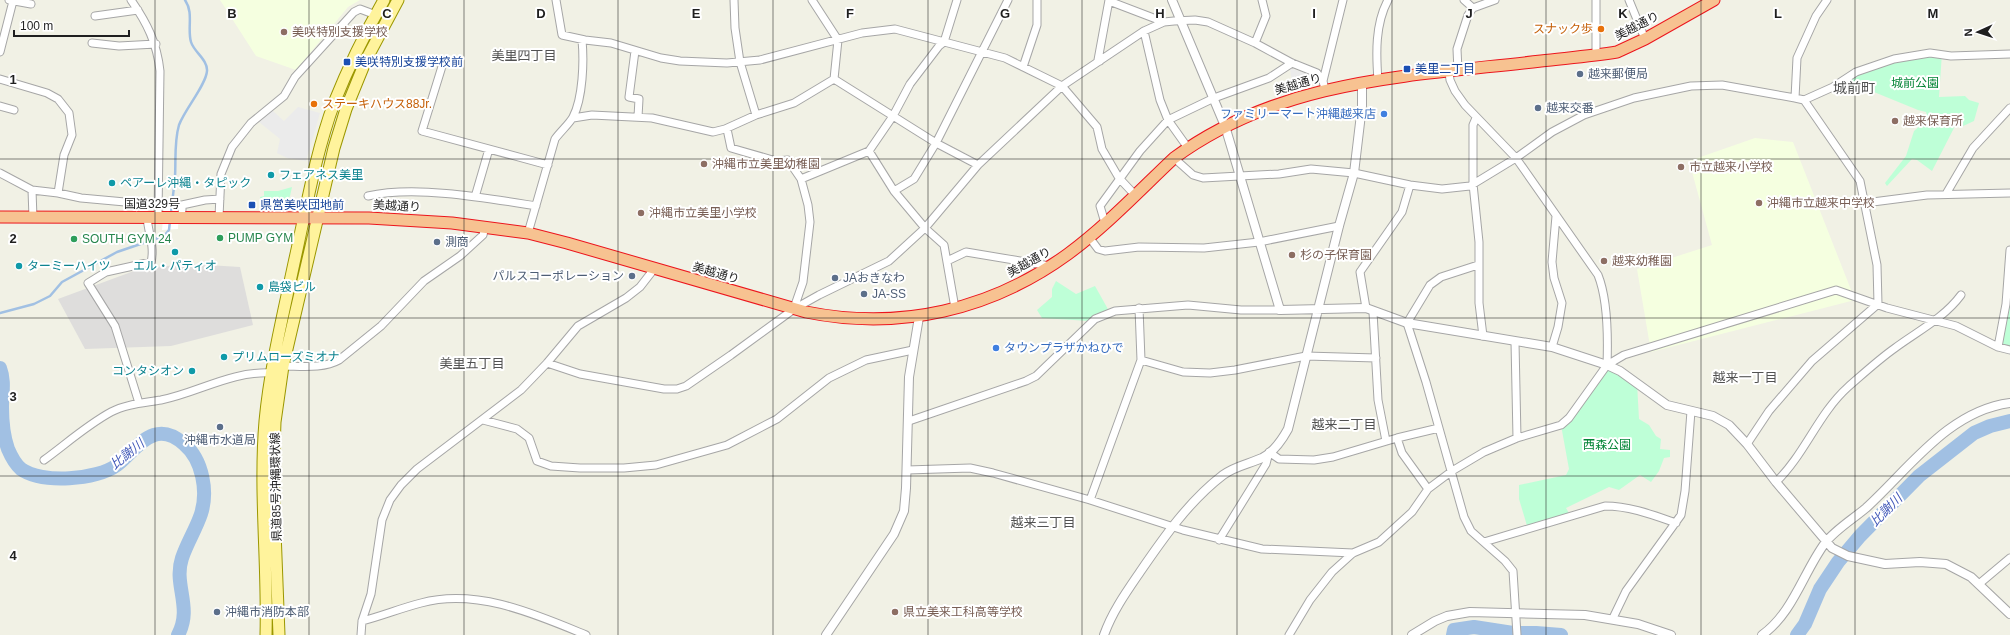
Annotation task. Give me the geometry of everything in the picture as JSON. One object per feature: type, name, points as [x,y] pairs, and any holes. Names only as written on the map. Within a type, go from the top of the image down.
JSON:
[{"type":"highway","name":"美越通り","points":[[304,218],[369,218],[452,223],[485,227],[528,234],[596,250],[794,309],[820,315],[879,320],[919,317],[955,308],[993,295],[1050,266],[1089,237],[1174,158],[1188,148],[1225,126],[1286,100],[1324,85],[1362,83],[1617,52],[1644,39],[1714,0]]},
{"type":"highway","name":"国道329号","points":[[0,217],[156,217],[180,213],[219,217],[304,218]]},
{"type":"main road","name":"県道85号沖縄環状線","points":[[266,635],[263,480],[265,422],[272,373],[304,218],[321,145],[334,104],[356,53],[384,0]]},
{"type":"main road","name":"県道85号沖縄環状線","points":[[279,635],[273,479],[275,422],[283,366],[334,148],[346,109],[366,60],[398,0]]},
{"type":"street","points":[[0,52],[11,0],[31,4]]},
{"type":"street","points":[[131,0],[144,19],[156,44],[160,71],[158,205],[156,217],[149,234],[154,253],[151,262],[106,272],[88,283],[115,326],[139,403]]},
{"type":"street","points":[[556,0],[562,35],[582,40],[611,43],[661,58],[680,61],[740,62],[760,60],[862,33],[895,29],[1005,58],[1062,86],[1097,127],[1102,149],[1119,178],[1135,195]]},
{"type":"street","points":[[734,0],[735,28],[740,62],[756,115]]},
{"type":"street","points":[[812,0],[838,40],[834,79]]},
{"type":"street","points":[[801,179],[869,151],[892,116],[910,84],[939,46],[944,42],[957,0]]},
{"type":"street","points":[[894,191],[914,179],[936,143],[1008,0]]},
{"type":"street","points":[[1023,67],[1037,25],[1037,0]]},
{"type":"street","points":[[1100,61],[1098,60],[1100,43],[1109,0],[1164,22]]},
{"type":"street","points":[[1172,0],[1225,126],[1280,310]]},
{"type":"street","points":[[1255,43],[1266,16],[1262,0]]},
{"type":"street","points":[[1324,85],[1343,0]]},
{"type":"street","points":[[1378,80],[1378,33],[1382,11],[1388,0]]},
{"type":"street","points":[[1464,0],[1473,8]]},
{"type":"street","points":[[1495,0],[1473,8],[1468,15],[1457,49],[1450,80],[1455,91],[1476,118],[1516,158],[1556,216],[1587,257],[1598,275],[1603,287],[1608,340],[1607,365]]},
{"type":"street","points":[[1596,0],[1596,55]]},
{"type":"street","points":[[1629,0],[1644,39]]},
{"type":"street","points":[[1795,98],[1797,58],[1816,16],[1827,0]]},
{"type":"street","points":[[219,217],[221,174],[232,147],[251,123],[284,96],[299,72],[354,12],[360,9],[376,15]]},
{"type":"street","points":[[95,16],[138,10]]},
{"type":"street","points":[[547,363],[580,374],[664,389],[677,389],[694,381],[794,309],[826,291],[883,265],[895,257],[925,228],[978,165],[1062,86],[1144,31],[1164,22],[1180,20],[1208,22],[1255,43],[1292,63],[1317,72],[1324,85]]},
{"type":"street","points":[[1144,31],[1160,100],[1168,120],[1188,148]]},
{"type":"street","points":[[528,234],[555,139],[563,127],[573,118],[581,94],[581,77],[584,59],[582,40]]},
{"type":"street","points":[[92,42],[119,46],[156,44]]},
{"type":"street","points":[[635,51],[628,96],[639,99],[638,117]]},
{"type":"street","points":[[1174,158],[1188,171],[1198,177],[1216,179],[1279,174],[1310,169],[1354,174],[1410,185],[1442,189],[1470,186],[1516,158],[1552,132],[1584,115],[1634,98],[1691,86],[1722,85],[1804,100],[1833,87],[1856,72],[1894,59],[1930,52],[1951,56],[2010,54]]},
{"type":"street","points":[[444,60],[422,131],[548,165]]},
{"type":"street","points":[[1105,223],[1100,206],[1140,151],[1168,120],[1214,98],[1269,78],[1292,63]]},
{"type":"street","points":[[0,79],[47,93],[64,105],[69,113],[72,135],[64,155],[58,193]]},
{"type":"street","points":[[573,118],[592,115],[652,118],[713,132],[727,129],[756,115],[794,103],[834,79]]},
{"type":"street","points":[[834,79],[936,143],[978,165]]},
{"type":"street","points":[[1104,635],[1107,626],[1126,592],[1172,526],[1223,475],[1239,466],[1262,458],[1280,444],[1288,429],[1339,226],[1354,174],[1362,106],[1362,83]]},
{"type":"street","points":[[1804,100],[1860,181],[1877,265],[1878,304]]},
{"type":"street","points":[[0,106],[14,110]]},
{"type":"street","points":[[1946,194],[1973,148],[2010,108]]},
{"type":"street","points":[[1476,118],[1473,124],[1473,184],[1479,242],[1479,303],[1484,336]]},
{"type":"street","points":[[727,129],[731,148],[776,161],[788,160],[801,179],[808,205],[810,222],[802,282],[794,309]]},
{"type":"street","points":[[475,197],[489,149]]},
{"type":"street","points":[[869,151],[894,191],[925,228],[944,245],[955,308]]},
{"type":"street","points":[[0,173],[32,190],[58,193],[81,198],[158,205]]},
{"type":"street","points":[[1386,441],[1378,400],[1376,358],[1369,310],[1360,272],[1402,212],[1410,185]]},
{"type":"street","points":[[32,190],[33,218]]},
{"type":"street","points":[[368,196],[386,192],[417,192],[475,197],[536,206]]},
{"type":"street","points":[[1865,203],[1946,194],[2010,193]]},
{"type":"street","points":[[180,213],[182,205],[199,201],[220,199]]},
{"type":"street","points":[[1552,347],[1558,327],[1562,303],[1554,278],[1552,262],[1556,216]]},
{"type":"street","points":[[1089,237],[1098,249],[1105,252],[1139,247],[1204,248],[1259,242],[1339,226]]},
{"type":"street","points":[[283,366],[316,366],[332,364],[339,360],[381,326],[424,281],[460,256],[483,236],[485,227]]},
{"type":"street","points":[[1998,347],[2006,304],[2010,250]]},
{"type":"street","points":[[946,261],[966,252],[1050,266]]},
{"type":"street","points":[[1478,265],[1441,277],[1430,284],[1406,323],[1452,471],[1464,518],[1471,531],[1505,561],[1513,571],[1516,635]]},
{"type":"street","points":[[361,635],[362,621],[371,594],[382,520],[390,500],[408,476],[521,390],[547,363],[578,326],[626,298],[640,286],[654,268]]},
{"type":"street","points":[[1289,635],[1320,587],[1332,572],[1353,553],[1379,542],[1412,512],[1428,489],[1452,471],[1484,452],[1517,438],[1561,425],[1569,418],[1607,365],[1624,355],[1824,292],[1836,290],[1878,304],[1956,326],[1998,347],[2010,350]]},
{"type":"street","points":[[1776,482],[1788,470],[1830,407],[1847,388],[1894,349],[1952,307],[1961,295]]},
{"type":"street","points":[[1747,444],[1769,411],[1812,361],[1878,304]]},
{"type":"street","points":[[909,421],[1026,382],[1036,376],[1095,319],[1115,311],[1188,305],[1241,310],[1318,308],[1369,310],[1406,323],[1552,347],[1607,365],[1620,371],[1667,405],[1713,416],[1729,425],[1747,444],[1776,482],[1829,545],[1848,556],[1885,564],[1920,562],[1946,564],[1971,577],[2010,614]]},
{"type":"street","points":[[1090,500],[1141,360],[1139,308]]},
{"type":"street","points":[[826,635],[894,534],[904,511],[909,421],[909,378],[919,317]]},
{"type":"street","points":[[1515,342],[1517,438]]},
{"type":"street","points":[[483,420],[517,430],[529,438],[537,461],[551,466],[624,468],[656,465],[727,446],[777,419],[828,378],[866,360],[913,350]]},
{"type":"street","points":[[1141,360],[1183,372],[1210,373],[1235,370],[1306,356],[1376,358]]},
{"type":"street","points":[[44,460],[107,414],[139,403],[176,396],[240,374],[258,372],[272,373]]},
{"type":"street","points":[[1762,635],[1783,615],[1829,545],[1934,441],[1956,424],[1984,410],[2010,403]]},
{"type":"street","points":[[1613,618],[1626,591],[1681,515],[1685,491],[1691,411]]},
{"type":"street","points":[[1269,452],[1279,460],[1314,460],[1333,457],[1386,441],[1439,428]]},
{"type":"street","points":[[1397,438],[1402,453],[1428,489]]},
{"type":"street","points":[[1219,540],[1266,464],[1269,452]]},
{"type":"street","points":[[907,470],[970,468],[993,472],[1219,540],[1276,551],[1353,553]]},
{"type":"street","points":[[1484,542],[1605,506],[1618,506],[1637,510],[1676,523]]},
{"type":"street","points":[[1979,584],[2010,558]]},
{"type":"street","points":[[362,621],[420,603],[448,599],[481,600],[506,605],[586,635]]},
{"type":"street","points":[[1412,635],[1435,620],[1470,612],[1516,618],[1585,615],[1613,618],[1638,624],[1671,635]]},
{"type":"shaded area","name":"美咲特別支援学校","points":[[220,0],[360,0],[348,7],[296,70],[256,56]]},
{"type":"shaded area","points":[[1290,68],[1314,76],[1292,85]]},
{"type":"shaded area","points":[[298,107],[320,113],[306,161],[287,158],[277,153],[280,139],[259,122],[272,110],[284,121]]},
{"type":"shaded area","name":"沖縄市立越来中学校","points":[[1755,138],[1793,142],[1855,300],[1651,352],[1637,269],[1712,245],[1689,161]]},
{"type":"shaded area","points":[[191,264],[240,267],[253,325],[171,346],[85,349],[58,299],[142,268]]},
{"type":"green space","name":"城前公園","points":[[1942,53],[1939,97],[1965,96],[1969,100],[1979,103],[1974,121],[1961,127],[1956,124],[1932,171],[1917,160],[1912,159],[1887,186],[1885,183],[1906,156],[1914,131],[1922,124],[1927,115],[1926,112],[1847,81],[1869,70],[1893,62]]},
{"type":"green space","points":[[292,187],[290,196],[286,202],[260,201],[260,197],[264,196],[264,191],[278,191]]},
{"type":"green space","points":[[2010,270],[2010,349],[2001,345]]},
{"type":"green space","points":[[1056,281],[1076,294],[1095,286],[1109,311],[1089,321],[1042,318],[1037,310],[1052,297],[1052,289]]},
{"type":"green space","name":"西森公園","points":[[1607,365],[1637,383],[1639,419],[1649,425],[1656,436],[1661,439],[1660,449],[1670,450],[1670,457],[1664,458],[1659,471],[1651,482],[1640,475],[1619,490],[1609,487],[1566,508],[1570,515],[1528,529],[1519,499],[1519,485],[1566,475],[1569,469],[1561,425]]},
{"type":"pier","points":[[164,207],[179,207],[178,229],[162,230]]},
{"type":"waterway","points":[[171,214],[175,177],[177,131],[182,119],[203,83],[207,71],[205,63],[191,42],[190,15],[188,5],[185,0]]},
{"type":"waterway","points":[[0,313],[34,304],[50,296],[62,282],[117,252],[164,236],[169,230],[170,221]]},
{"type":"waterway","name":"比謝川","points":[[0,368],[3,383],[2,407],[6,444],[13,460],[21,469],[30,474],[55,478],[83,477],[97,474],[117,465],[139,444],[149,437],[158,434],[167,434],[178,439],[196,459],[200,467],[204,486],[204,496],[201,514],[184,552],[180,568],[184,615],[178,635]]},
{"type":"waterway","name":"比謝川","points":[[1797,635],[1805,624],[1820,589],[1838,562],[1860,536],[1919,476],[1974,433],[1990,426],[2010,421]]},
{"type":"waterway","name":"比謝川","points":[[1453,635],[1454,630],[1474,627],[1513,633],[1561,635]]},
{"type":"place","name":"スナック歩","points":[[1601,29]]},
{"type":"place","name":"美咲特別支援学校","points":[[284,32]]},
{"type":"place","name":"美咲特別支援学校前","points":[[347,62]]},
{"type":"place","name":"美里二丁目","points":[[1407,69]]},
{"type":"place","name":"越来郵便局","points":[[1580,74]]},
{"type":"place","name":"ステーキハウス88Jr.","points":[[314,104]]},
{"type":"place","name":"越来交番","points":[[1538,108]]},
{"type":"place","name":"ファミリーマート沖縄越来店","points":[[1384,114]]},
{"type":"place","name":"越来保育所","points":[[1895,121]]},
{"type":"place","name":"沖縄市立美里幼稚園","points":[[704,164]]},
{"type":"place","name":"市立越来小学校","points":[[1681,167]]},
{"type":"place","name":"フェアネス美里","points":[[271,175]]},
{"type":"place","name":"ペアーレ沖縄・タピック","points":[[112,183]]},
{"type":"place","name":"沖縄市立越来中学校","points":[[1759,203]]},
{"type":"place","name":"県営美咲団地前","points":[[252,205]]},
{"type":"place","name":"沖縄市立美里小学校","points":[[641,213]]},
{"type":"place","name":"PUMP GYM","points":[[220,238]]},
{"type":"place","name":"SOUTH GYM 24","points":[[74,239]]},
{"type":"place","name":"測商","points":[[437,242]]},
{"type":"place","name":"エル・パティオ","points":[[175,252]]},
{"type":"place","name":"杉の子保育園","points":[[1292,255]]},
{"type":"place","name":"越来幼稚園","points":[[1604,261]]},
{"type":"place","name":"ターミーハイツ","points":[[19,266]]},
{"type":"place","name":"パルスコーポレーション","points":[[632,276]]},
{"type":"place","name":"JAおきなわ","points":[[835,278]]},
{"type":"place","name":"島袋ビル","points":[[260,287]]},
{"type":"place","name":"JA-SS","points":[[864,294]]},
{"type":"place","name":"タウンプラザかねひで","points":[[996,348]]},
{"type":"place","name":"プリムローズミオナ","points":[[224,357]]},
{"type":"place","name":"コンタシオン","points":[[192,371]]},
{"type":"place","name":"沖縄市水道局","points":[[220,427]]},
{"type":"place","name":"沖縄市消防本部","points":[[217,612]]},
{"type":"place","name":"県立美来工科高等学校","points":[[895,612]]},
{"type":"district","name":"美里四丁目","points":[[524,55]]},
{"type":"district","name":"城前町","points":[[1854,88]]},
{"type":"district","name":"美里五丁目","points":[[472,363]]},
{"type":"district","name":"越来一丁目","points":[[1745,377]]},
{"type":"district","name":"越来二丁目","points":[[1344,424]]},
{"type":"district","name":"越来三丁目","points":[[1043,522]]}]
